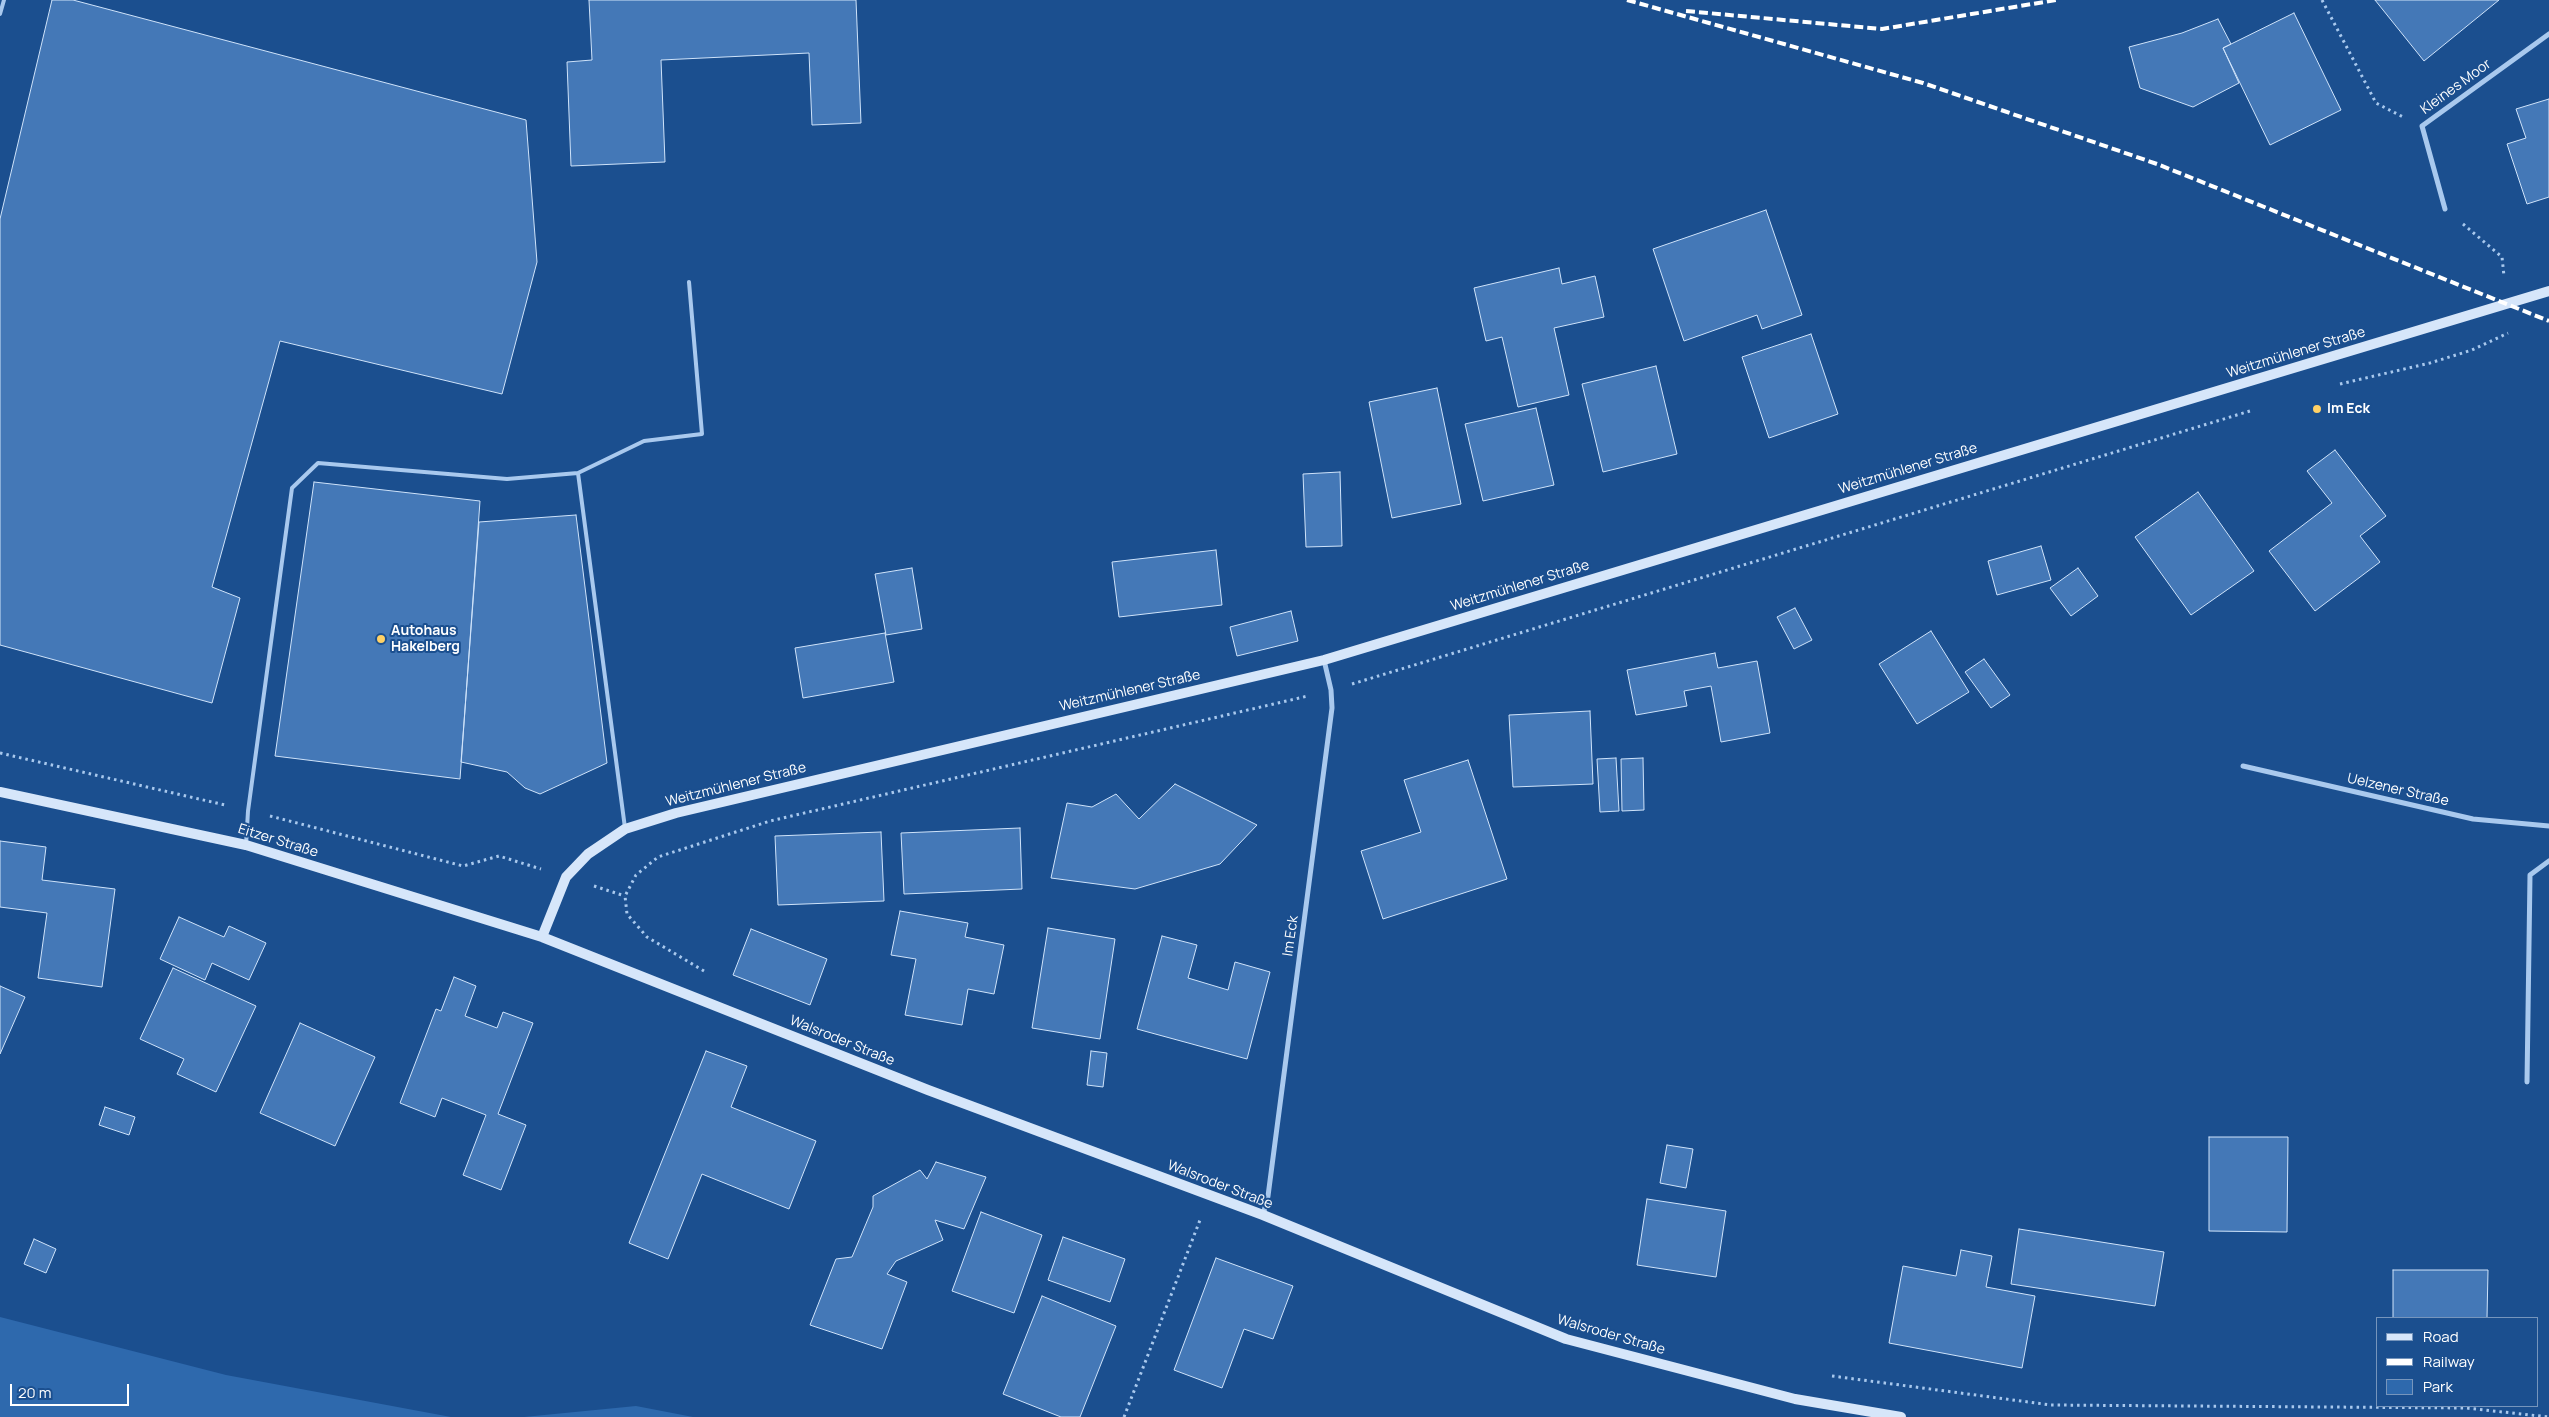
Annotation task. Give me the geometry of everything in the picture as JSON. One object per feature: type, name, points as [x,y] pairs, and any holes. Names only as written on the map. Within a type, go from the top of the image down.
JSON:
[{"type":"street","name":"Kleines Moor","points":[[2445,209],[2422,126],[2549,34]]},
{"type":"street","name":"Weitzmühlener Straße","points":[[542,937],[566,877],[588,854],[625,829],[676,813],[1324,660],[2549,291]]},
{"type":"street","name":"Im Eck","points":[[1263,1216],[1268,1196],[1332,708],[1331,690],[1324,660]]},
{"type":"street","name":"Uelzener Straße","points":[[2243,766],[2473,819],[2549,826]]},
{"type":"street","name":"Eitzer Straße","points":[[0,792],[246,845],[542,937]]},
{"type":"street","points":[[2527,1082],[2530,875],[2549,861]]},
{"type":"street","name":"Walsroder Straße","points":[[542,937],[928,1090],[1263,1216],[1566,1339],[1795,1399],[1901,1417]]},
{"type":"lane","points":[[0,14],[4,0]]},
{"type":"lane","points":[[246,845],[248,811],[292,488],[318,463],[507,479],[578,473],[644,440],[702,434],[689,282]]},
{"type":"lane","points":[[578,473],[625,829]]},
{"type":"path","points":[[2322,0],[2376,103],[2422,126]]},
{"type":"path","points":[[2445,209],[2502,257],[2504,280]]},
{"type":"path","points":[[2338,384],[2430,363],[2472,350],[2514,331]]},
{"type":"path","points":[[1351,685],[2253,410]]},
{"type":"path","points":[[708,973],[647,937],[627,914],[625,896],[636,875],[658,857],[770,821],[1307,696]]},
{"type":"path","points":[[1124,1417],[1209,1196]]},
{"type":"path","points":[[1828,1376],[2051,1405],[2466,1408],[2549,1417]]},
{"type":"green space","points":[[0,1317],[226,1375],[451,1417],[0,1417]]},
{"type":"green space","points":[[636,1406],[693,1417],[524,1417]]},
{"type":"building","points":[[52,0],[73,0],[526,120],[537,262],[502,394],[280,341],[212,587],[240,598],[212,703],[0,645],[0,219]]},
{"type":"building","points":[[589,0],[856,0],[861,123],[812,125],[809,53],[661,60],[665,162],[571,166],[567,62],[592,60]]},
{"type":"building","points":[[2375,0],[2499,0],[2424,61]]},
{"type":"building","points":[[2294,13],[2341,110],[2270,145],[2223,48]]},
{"type":"building","points":[[2218,19],[2231,44],[2223,48],[2239,83],[2193,107],[2140,88],[2129,47],[2182,33]]},
{"type":"building","points":[[2549,99],[2549,197],[2527,204],[2507,144],[2526,138],[2516,109]]},
{"type":"building","points":[[1766,210],[1802,315],[1762,329],[1757,315],[1684,341],[1653,249]]},
{"type":"building","points":[[1559,268],[1562,284],[1595,276],[1604,317],[1554,328],[1569,395],[1518,407],[1502,337],[1486,341],[1474,288]]},
{"type":"building","points":[[1811,334],[1838,414],[1769,438],[1742,357]]},
{"type":"building","points":[[1656,366],[1677,454],[1603,472],[1582,384]]},
{"type":"building","points":[[1437,388],[1461,504],[1392,518],[1369,402]]},
{"type":"building","points":[[1536,408],[1554,485],[1483,501],[1465,424]]},
{"type":"building","points":[[2335,450],[2386,516],[2360,536],[2380,562],[2315,611],[2269,551],[2332,503],[2307,471]]},
{"type":"building","points":[[1340,472],[1342,546],[1306,547],[1303,474]]},
{"type":"building","name":"Autohaus Hakelberg","points":[[314,482],[480,501],[460,779],[275,756]]},
{"type":"building","points":[[2198,492],[2254,571],[2191,615],[2135,537]]},
{"type":"building","points":[[576,515],[607,763],[540,794],[525,788],[507,772],[461,762],[479,522]]},
{"type":"building","points":[[2041,546],[2051,580],[1997,595],[1988,561]]},
{"type":"building","points":[[1216,550],[1222,605],[1119,617],[1112,562]]},
{"type":"building","points":[[912,568],[922,629],[886,635],[875,574]]},
{"type":"building","points":[[2078,568],[2098,596],[2071,616],[2050,588]]},
{"type":"building","points":[[1795,608],[1812,640],[1794,649],[1777,617]]},
{"type":"building","points":[[1291,611],[1298,641],[1237,656],[1230,627]]},
{"type":"building","points":[[1931,631],[1969,692],[1917,724],[1879,664]]},
{"type":"building","points":[[885,633],[894,682],[803,698],[795,648]]},
{"type":"building","points":[[1715,653],[1718,668],[1757,661],[1770,733],[1721,742],[1711,686],[1684,691],[1687,706],[1636,715],[1627,670]]},
{"type":"building","points":[[1984,659],[2010,695],[1991,708],[1965,672]]},
{"type":"building","points":[[1590,711],[1593,784],[1513,787],[1509,715]]},
{"type":"building","points":[[1616,758],[1619,811],[1600,812],[1597,759]]},
{"type":"building","points":[[1643,758],[1644,810],[1622,811],[1621,759]]},
{"type":"building","points":[[1468,760],[1507,879],[1383,919],[1361,851],[1421,832],[1404,780]]},
{"type":"building","points":[[1175,784],[1257,825],[1220,864],[1135,889],[1051,878],[1067,803],[1092,807],[1116,794],[1139,819]]},
{"type":"building","points":[[1020,828],[1022,889],[904,894],[901,833]]},
{"type":"building","points":[[881,832],[884,901],[778,905],[775,836]]},
{"type":"building","points":[[0,841],[46,847],[42,880],[115,889],[102,987],[38,978],[47,913],[0,907]]},
{"type":"building","points":[[900,911],[968,923],[965,937],[1004,945],[994,994],[968,989],[962,1025],[905,1015],[916,959],[891,955]]},
{"type":"building","points":[[179,917],[224,937],[229,926],[266,943],[249,980],[212,963],[205,980],[160,959]]},
{"type":"building","points":[[1048,928],[1115,939],[1100,1039],[1032,1028]]},
{"type":"building","points":[[751,929],[827,959],[810,1005],[733,975]]},
{"type":"building","points":[[1162,936],[1197,945],[1188,978],[1228,990],[1235,962],[1270,972],[1247,1059],[1137,1029]]},
{"type":"building","points":[[173,968],[256,1006],[216,1092],[177,1074],[184,1059],[140,1039]]},
{"type":"building","points":[[454,977],[476,986],[465,1016],[497,1028],[503,1012],[533,1023],[498,1114],[526,1125],[501,1190],[463,1175],[486,1115],[442,1098],[435,1117],[400,1103],[436,1009],[441,1011]]},
{"type":"building","points":[[0,986],[25,997],[0,1054]]},
{"type":"building","points":[[300,1023],[375,1057],[335,1146],[260,1113]]},
{"type":"building","points":[[706,1051],[747,1066],[731,1107],[816,1141],[789,1209],[702,1174],[668,1259],[629,1243]]},
{"type":"building","points":[[1091,1051],[1107,1053],[1103,1087],[1087,1085]]},
{"type":"building","points":[[105,1107],[135,1117],[129,1135],[99,1125]]},
{"type":"building","points":[[2209,1137],[2288,1137],[2287,1232],[2209,1231]]},
{"type":"building","points":[[1667,1145],[1693,1149],[1686,1188],[1660,1183]]},
{"type":"building","points":[[936,1162],[986,1177],[964,1229],[935,1220],[943,1240],[896,1261],[887,1274],[907,1282],[882,1349],[810,1325],[836,1259],[852,1257],[873,1207],[873,1196],[920,1170],[927,1179]]},
{"type":"building","points":[[1647,1199],[1726,1211],[1716,1277],[1637,1265]]},
{"type":"building","points":[[981,1212],[1042,1235],[1014,1313],[952,1291]]},
{"type":"building","points":[[2019,1229],[2164,1252],[2155,1306],[2011,1284]]},
{"type":"building","points":[[1063,1237],[1125,1259],[1110,1302],[1048,1280]]},
{"type":"building","points":[[34,1239],[56,1249],[46,1273],[24,1264]]},
{"type":"building","points":[[1961,1250],[1992,1256],[1986,1287],[2035,1296],[2022,1368],[1889,1343],[1903,1266],[1956,1276]]},
{"type":"building","points":[[1216,1258],[1293,1286],[1273,1339],[1244,1329],[1222,1388],[1174,1370]]},
{"type":"building","points":[[2393,1270],[2488,1270],[2487,1317],[2393,1317]]},
{"type":"building","points":[[1042,1296],[1116,1326],[1080,1417],[1061,1417],[1003,1394]]},
{"type":"railway","points":[[1627,0],[1923,83],[2157,164],[2549,321]]},
{"type":"railway","points":[[1686,11],[1882,29],[2056,0]]},
{"type":"place","name":"Im Eck","points":[[2317,409]]},
{"type":"place","name":"Autohaus Hakelberg","points":[[381,639]]}]
